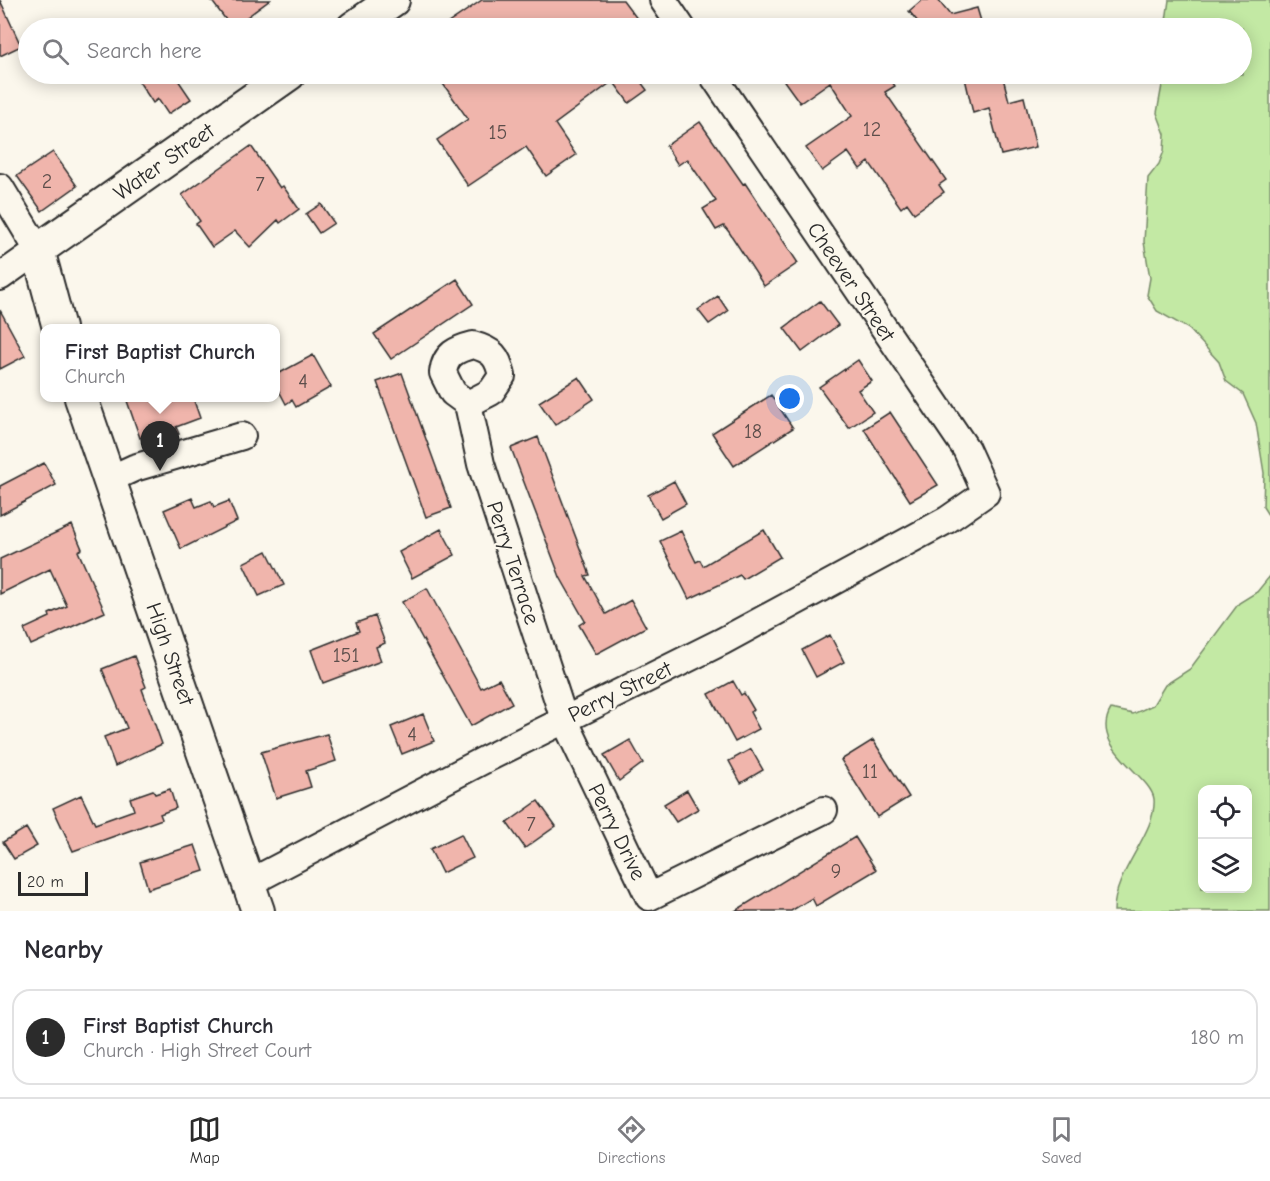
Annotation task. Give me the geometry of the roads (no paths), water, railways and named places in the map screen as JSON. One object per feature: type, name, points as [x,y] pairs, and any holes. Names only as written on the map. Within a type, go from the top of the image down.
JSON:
[{"type":"main road","points":[[367,18],[393,0]]},
{"type":"main road","name":"Water Street","points":[[39,250],[275,84]]},
{"type":"main road","points":[[39,250],[58,324]]},
{"type":"main road","name":"High Street","points":[[82,402],[254,897]]},
{"type":"street","points":[[663,0],[675,18]]},
{"type":"street","name":"Cheever Street","points":[[719,84],[966,449],[986,493]]},
{"type":"street","points":[[0,187],[39,250],[0,277]]},
{"type":"street","name":"Perry Terrace","points":[[468,404],[481,464],[564,720]]},
{"type":"street","points":[[110,478],[134,468],[242,436]]},
{"type":"street","name":"Perry Street","points":[[254,897],[564,720],[723,641],[947,520],[986,493]]},
{"type":"street","name":"Perry Drive","points":[[564,720],[649,897],[824,810]]},
{"type":"place","name":"First Baptist Church","points":[[160,471]]}]
